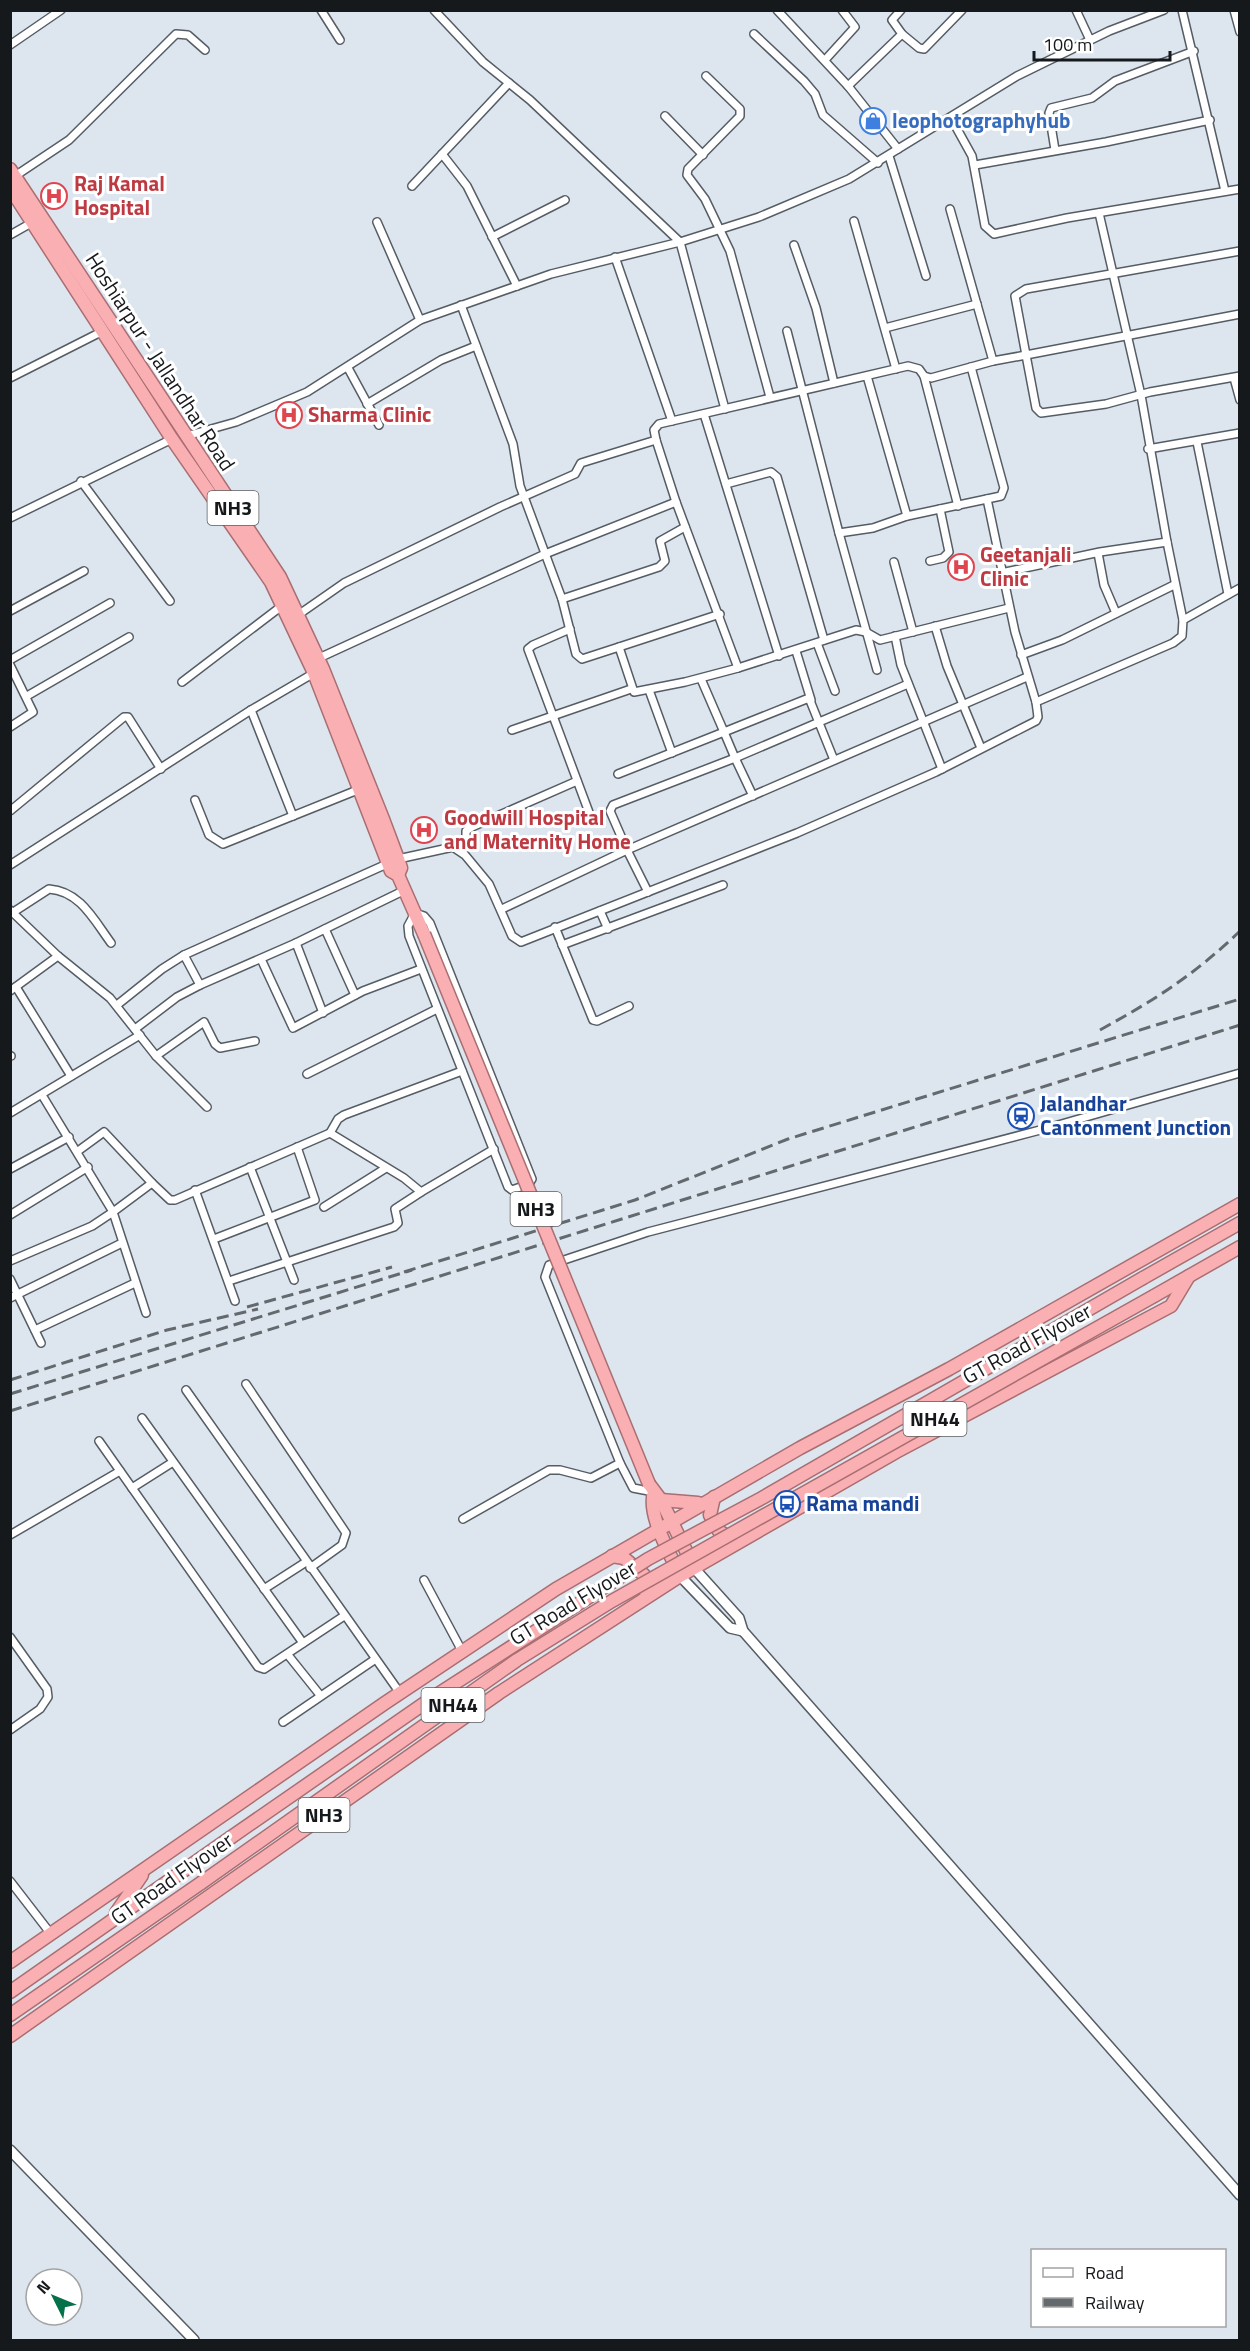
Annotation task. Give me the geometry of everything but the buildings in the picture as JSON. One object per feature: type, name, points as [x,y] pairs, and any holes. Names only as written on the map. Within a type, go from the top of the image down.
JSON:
[{"type":"highway","name":"Hoshiarpur - Jallandhar Road","points":[[12,178],[33,222],[103,331],[280,577],[319,658],[394,861],[392,871],[398,875],[415,913]]},
{"type":"highway","name":"Hoshiarpur - Jallandhar Road","points":[[12,178],[271,582],[314,673],[360,789],[394,861]]},
{"type":"highway","name":"NH3","points":[[10,2036],[499,1693],[694,1568],[672,1521],[655,1492],[415,913]]},
{"type":"highway","points":[[659,1529],[949,1369],[1239,1204]]},
{"type":"highway","name":"GT Road Flyover","points":[[112,1919],[435,1696],[648,1559],[762,1498],[1239,1223]]},
{"type":"highway","name":"NH44","points":[[1188,1276],[1239,1247]]},
{"type":"highway","points":[[694,1568],[896,1452],[1171,1305],[1188,1276]]},
{"type":"highway","name":"GT Road Flyover","points":[[10,2015],[517,1660],[612,1600],[1188,1276]]},
{"type":"highway","points":[[680,1576],[659,1529],[652,1498],[655,1492],[685,1504],[703,1503]]},
{"type":"highway","points":[[714,1497],[710,1515],[719,1531],[732,1540],[746,1539]]},
{"type":"highway","name":"NH3","points":[[10,1962],[462,1651],[659,1529]]},
{"type":"highway","points":[[612,1556],[624,1558],[644,1575],[647,1589],[643,1602]]},
{"type":"highway","points":[[112,1919],[148,1867]]},
{"type":"highway","name":"NH44","points":[[10,1992],[112,1919]]},
{"type":"street","points":[[10,45],[61,10]]},
{"type":"street","points":[[434,10],[474,54],[509,83],[680,242],[725,409]]},
{"type":"street","points":[[777,10],[848,86],[898,150]]},
{"type":"street","points":[[901,10],[892,20],[902,34],[919,48],[924,49],[962,10]]},
{"type":"street","points":[[1076,10],[1090,40]]},
{"type":"street","points":[[1138,10],[1139,19]]},
{"type":"street","points":[[10,518],[81,481],[178,437],[269,410],[348,368],[420,320],[517,286],[615,257],[680,242],[759,217],[878,163],[1017,76],[1090,40],[1164,10]]},
{"type":"street","points":[[1182,10],[1194,51],[1225,191]]},
{"type":"street","points":[[1234,10],[1239,32]]},
{"type":"street","points":[[825,60],[855,27],[842,11]]},
{"type":"street","points":[[326,12],[340,40]]},
{"type":"street","points":[[12,178],[61,147],[173,36],[180,33],[188,34],[206,50]]},
{"type":"street","points":[[754,34],[804,81],[815,94],[824,115],[878,163]]},
{"type":"street","points":[[848,86],[902,34]]},
{"type":"street","points":[[1055,150],[1049,113],[1051,108],[1092,98],[1115,81],[1194,51]]},
{"type":"street","points":[[706,76],[741,112],[739,119],[688,169],[687,176],[705,199],[736,268],[770,397]]},
{"type":"street","points":[[412,186],[509,83]]},
{"type":"street","points":[[665,116],[703,155]]},
{"type":"street","points":[[951,118],[975,165],[985,226],[992,234],[1239,189]]},
{"type":"street","points":[[975,165],[1106,142],[1210,120]]},
{"type":"street","points":[[442,154],[467,186],[517,286]]},
{"type":"street","points":[[889,156],[926,276]]},
{"type":"street","points":[[492,237],[565,200]]},
{"type":"street","points":[[950,209],[993,361]]},
{"type":"street","points":[[1036,702],[1173,643],[1182,636],[1183,620],[1174,585],[1141,394],[1099,213]]},
{"type":"street","points":[[854,221],[896,369]]},
{"type":"street","points":[[10,235],[33,222]]},
{"type":"street","points":[[377,222],[420,320]]},
{"type":"street","points":[[795,245],[816,308],[834,382]]},
{"type":"street","points":[[1239,251],[1026,289],[1016,293],[1036,408],[1041,413],[1106,404],[1141,394],[1237,377],[1239,400]]},
{"type":"street","points":[[615,257],[672,421]]},
{"type":"street","points":[[885,328],[976,304]]},
{"type":"street","points":[[461,305],[513,444],[524,497],[562,599],[576,654],[582,659],[720,614]]},
{"type":"street","points":[[924,376],[931,378],[993,361],[1239,314]]},
{"type":"street","points":[[10,378],[103,331]]},
{"type":"street","points":[[787,331],[877,670]]},
{"type":"street","points":[[368,404],[441,360],[476,346]]},
{"type":"street","points":[[738,668],[720,614],[676,502],[656,440],[655,428],[672,421],[770,397],[913,366],[921,370],[924,376],[958,506]]},
{"type":"street","points":[[839,533],[873,528],[907,516],[1003,494],[1004,488],[971,367]]},
{"type":"street","points":[[348,368],[379,424]]},
{"type":"street","points":[[867,376],[907,516]]},
{"type":"street","points":[[704,414],[779,656]]},
{"type":"street","points":[[1149,449],[1239,433]]},
{"type":"street","points":[[298,615],[344,583],[575,474],[581,463],[656,440]]},
{"type":"street","points":[[1197,442],[1228,594]]},
{"type":"street","points":[[726,484],[771,472],[777,477],[835,692]]},
{"type":"street","points":[[81,481],[170,601]]},
{"type":"street","points":[[117,1005],[162,969],[184,955],[394,861],[450,847],[460,849],[489,884],[512,936],[519,942],[787,837],[942,769],[1036,721],[1038,717],[1036,702],[1009,608],[987,499]]},
{"type":"street","points":[[319,658],[545,554],[676,502]]},
{"type":"street","points":[[930,561],[943,558],[950,552],[940,509]]},
{"type":"street","points":[[562,599],[659,567],[665,561],[660,541],[685,527]]},
{"type":"street","points":[[1001,573],[1098,553],[1167,542]]},
{"type":"street","points":[[1098,553],[1104,585],[1116,613]]},
{"type":"street","points":[[894,561],[913,632]]},
{"type":"street","points":[[10,611],[84,572]]},
{"type":"street","points":[[1021,655],[1062,640],[1174,585]]},
{"type":"street","points":[[1183,620],[1239,588]]},
{"type":"street","points":[[10,660],[110,603]]},
{"type":"street","points":[[182,682],[283,605]]},
{"type":"street","points":[[619,647],[631,688],[637,693],[701,679],[796,651],[856,630],[866,632],[880,640],[1009,608]]},
{"type":"street","points":[[935,626],[962,705],[981,748]]},
{"type":"street","points":[[570,629],[532,645],[528,649],[590,815]]},
{"type":"street","points":[[895,636],[908,684],[942,769]]},
{"type":"street","points":[[27,696],[129,637]]},
{"type":"street","points":[[796,651],[811,700],[834,760]]},
{"type":"street","points":[[10,665],[27,696],[33,713],[10,727]]},
{"type":"street","points":[[10,865],[250,710],[314,673]]},
{"type":"street","points":[[502,909],[627,850],[1027,677]]},
{"type":"street","points":[[701,679],[753,796]]},
{"type":"street","points":[[648,892],[610,813],[613,805],[735,758],[908,684]]},
{"type":"street","points":[[512,730],[631,688]]},
{"type":"street","points":[[649,690],[672,753]]},
{"type":"street","points":[[618,774],[807,698],[811,700]]},
{"type":"street","points":[[250,710],[293,816]]},
{"type":"street","points":[[10,811],[124,717],[128,717],[135,725],[161,769]]},
{"type":"street","points":[[460,849],[466,842],[466,831],[472,827],[577,781]]},
{"type":"street","points":[[195,800],[209,835],[223,843],[360,789]]},
{"type":"street","points":[[562,945],[723,885]]},
{"type":"street","points":[[111,943],[86,908],[64,891],[49,889],[11,911],[58,956],[117,1005],[156,1056],[207,1107]]},
{"type":"street","points":[[10,1113],[42,1095],[138,1032],[177,998],[200,985],[296,943],[405,890]]},
{"type":"street","points":[[600,910],[608,929]]},
{"type":"street","points":[[415,913],[424,916],[430,923],[531,1183],[509,1189],[421,969],[408,931],[415,913]]},
{"type":"street","points":[[555,927],[592,1020],[597,1021],[629,1006]]},
{"type":"street","points":[[325,929],[355,995]]},
{"type":"street","points":[[296,943],[323,1013]]},
{"type":"street","points":[[184,955],[200,985]]},
{"type":"street","points":[[58,956],[13,989],[71,1076]]},
{"type":"street","points":[[261,959],[292,1028],[355,995],[421,969]]},
{"type":"street","points":[[307,1074],[437,1009]]},
{"type":"street","points":[[156,1056],[204,1022],[215,1044],[220,1048],[255,1041]]},
{"type":"street","points":[[78,1151],[104,1132],[172,1201],[330,1132],[338,1119],[344,1115],[462,1071]]},
{"type":"street","points":[[655,1492],[633,1488],[620,1463],[545,1277],[549,1265],[648,1232],[1044,1129],[1239,1073]]},
{"type":"street","points":[[42,1095],[88,1167],[113,1212],[146,1313]]},
{"type":"street","points":[[330,1132],[404,1178],[421,1192]]},
{"type":"street","points":[[10,1169],[69,1137]]},
{"type":"street","points":[[214,1239],[315,1200],[297,1147]]},
{"type":"street","points":[[230,1281],[286,1260],[393,1227],[398,1223],[394,1210],[494,1149]]},
{"type":"street","points":[[10,1215],[88,1167]]},
{"type":"street","points":[[250,1167],[294,1280]]},
{"type":"street","points":[[324,1207],[386,1168]]},
{"type":"street","points":[[10,1261],[92,1226],[152,1183]]},
{"type":"street","points":[[195,1190],[230,1281],[235,1301]]},
{"type":"street","points":[[14,1296],[122,1243]]},
{"type":"street","points":[[10,1279],[14,1296],[41,1343]]},
{"type":"street","points":[[35,1330],[135,1283]]},
{"type":"street","points":[[246,1384],[346,1533],[342,1545],[264,1589]]},
{"type":"street","points":[[186,1390],[374,1660],[400,1693]]},
{"type":"street","points":[[142,1418],[303,1643]]},
{"type":"street","points":[[99,1441],[258,1667],[264,1669],[288,1655],[344,1616]]},
{"type":"street","points":[[132,1488],[173,1462]]},
{"type":"street","points":[[463,1519],[549,1470],[560,1470],[591,1478],[620,1463]]},
{"type":"street","points":[[10,1535],[120,1471]]},
{"type":"street","points":[[694,1568],[739,1618],[743,1631],[1239,2195]]},
{"type":"street","points":[[680,1576],[730,1628],[743,1631]]},
{"type":"street","points":[[424,1580],[462,1651]]},
{"type":"street","points":[[10,1637],[47,1689],[48,1697],[40,1709],[10,1730]]},
{"type":"street","points":[[288,1655],[320,1695]]},
{"type":"street","points":[[283,1722],[374,1660]]},
{"type":"street","points":[[10,1881],[51,1934]]},
{"type":"street","points":[[10,2150],[194,2340]]},
{"type":"railway","points":[[1100,1030],[1173,986],[1240,931]]},
{"type":"railway","points":[[404,1272],[635,1200],[788,1139],[1240,999]]},
{"type":"railway","points":[[10,1411],[1240,1025]]},
{"type":"railway","points":[[247,1307],[392,1267]]},
{"type":"railway","points":[[10,1394],[412,1270]]},
{"type":"railway","points":[[10,1380],[167,1330],[258,1309]]},
{"type":"place","name":"leophotographyhub","points":[[873,121]]},
{"type":"place","name":"Raj Kamal Hospital","points":[[54,196]]},
{"type":"place","name":"Sharma Clinic","points":[[289,415]]},
{"type":"place","name":"Geetanjali Clinic","points":[[961,567]]},
{"type":"place","name":"Goodwill Hospital and Maternity Home","points":[[424,830]]},
{"type":"place","name":"Jalandhar Cantonment Junction","points":[[1021,1116]]},
{"type":"place","name":"Rama mandi","points":[[787,1504]]}]
